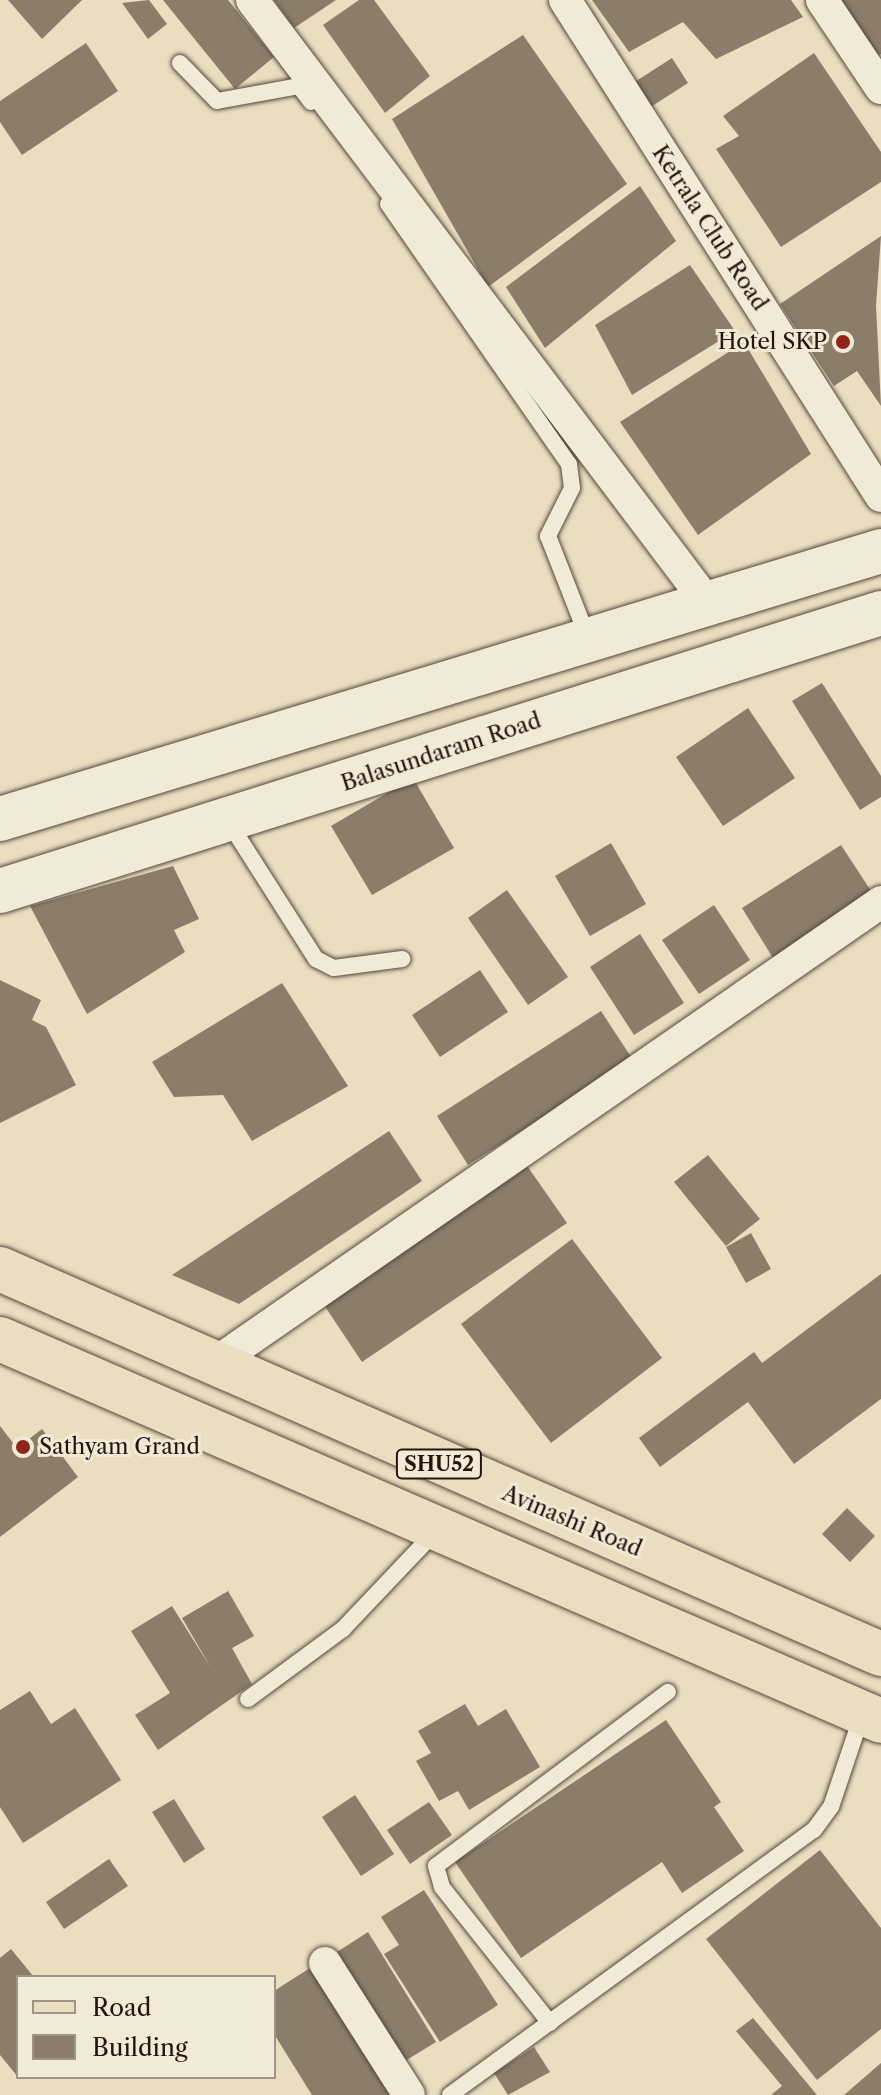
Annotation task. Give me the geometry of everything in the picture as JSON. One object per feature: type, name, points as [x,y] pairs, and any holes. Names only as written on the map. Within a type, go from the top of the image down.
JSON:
[{"type":"main road","points":[[0,819],[881,551]]},
{"type":"main road","name":"Balasundaram Road","points":[[0,891],[881,613]]},
{"type":"main road","name":"Avinashi Road","points":[[0,1269],[211,1366],[881,1654]]},
{"type":"main road","name":"SHU52","points":[[0,1339],[872,1717]]},
{"type":"street","points":[[252,0],[709,605]]},
{"type":"street","name":"Ketrala Club Road","points":[[565,0],[881,496]]},
{"type":"street","points":[[822,0],[881,88]]},
{"type":"street","points":[[211,1366],[881,902]]},
{"type":"street","points":[[325,1963],[409,2095]]},
{"type":"lane","points":[[180,63],[217,101],[299,86],[375,185],[569,464],[572,488],[548,536],[589,640]]},
{"type":"lane","points":[[227,820],[316,959],[334,968],[402,959]]},
{"type":"lane","points":[[248,1699],[343,1629],[438,1529]]},
{"type":"lane","points":[[550,2023],[442,1887],[436,1866],[668,1692]]},
{"type":"lane","points":[[450,2095],[814,1830],[831,1807],[872,1717]]},
{"type":"building","points":[[8,0],[82,0],[42,39]]},
{"type":"building","points":[[149,0],[167,24],[148,39],[122,3]]},
{"type":"building","points":[[163,0],[228,0],[274,57],[235,89]]},
{"type":"building","points":[[274,0],[336,0],[294,28]]},
{"type":"building","points":[[359,0],[374,0],[430,76],[385,113],[323,25]]},
{"type":"building","points":[[592,0],[791,0],[803,17],[716,59],[683,22],[629,52]]},
{"type":"building","points":[[832,0],[881,0],[881,54],[869,61]]},
{"type":"building","points":[[523,35],[627,184],[488,287],[392,119]]},
{"type":"building","points":[[86,43],[118,91],[22,155],[0,122],[0,101]]},
{"type":"building","points":[[814,53],[881,152],[881,182],[781,247],[716,149],[739,136],[723,116]]},
{"type":"building","points":[[672,58],[688,83],[646,110],[630,85]]},
{"type":"building","points":[[640,186],[676,241],[545,348],[506,287]]},
{"type":"building","name":"Hotel SKP","points":[[881,236],[876,306],[881,406],[857,371],[834,386],[780,304]]},
{"type":"building","points":[[690,265],[735,331],[632,395],[595,325]]},
{"type":"building","points":[[744,342],[811,454],[698,535],[620,422]]},
{"type":"building","points":[[822,683],[881,776],[881,797],[860,810],[792,701]]},
{"type":"building","points":[[748,708],[795,778],[723,826],[676,757]]},
{"type":"building","points":[[413,778],[454,848],[372,895],[331,826]]},
{"type":"building","points":[[611,843],[646,904],[590,936],[555,876]]},
{"type":"building","points":[[841,845],[873,894],[773,958],[742,908]]},
{"type":"building","points":[[173,866],[199,919],[174,930],[185,952],[87,1014],[30,906]]},
{"type":"building","points":[[507,890],[568,977],[528,1005],[468,918]]},
{"type":"building","points":[[714,905],[750,960],[699,994],[662,940]]},
{"type":"building","points":[[640,934],[684,1003],[634,1035],[590,967]]},
{"type":"building","points":[[480,970],[508,1012],[440,1057],[412,1015]]},
{"type":"building","points":[[0,980],[41,1000],[32,1020],[46,1027],[76,1085],[0,1123]]},
{"type":"building","points":[[282,983],[348,1086],[252,1141],[223,1095],[174,1097],[152,1062]]},
{"type":"building","points":[[601,1011],[633,1060],[468,1165],[437,1116]]},
{"type":"building","points":[[389,1131],[422,1181],[239,1304],[172,1275]]},
{"type":"building","points":[[708,1155],[760,1219],[726,1246],[674,1182]]},
{"type":"building","points":[[523,1160],[567,1223],[362,1362],[320,1299]]},
{"type":"building","points":[[751,1233],[771,1269],[746,1283],[726,1247]]},
{"type":"building","points":[[572,1239],[662,1358],[551,1443],[461,1324]]},
{"type":"building","points":[[881,1274],[881,1399],[794,1464],[748,1402],[660,1467],[639,1438],[754,1352],[762,1363]]},
{"type":"building","points":[[0,1426],[17,1448],[42,1429],[78,1477],[0,1537]]},
{"type":"building","points":[[847,1508],[875,1536],[850,1562],[822,1534]]},
{"type":"building","points":[[228,1591],[254,1636],[232,1648],[252,1684],[158,1750],[135,1715],[170,1693],[131,1631],[172,1606],[211,1668],[182,1618]]},
{"type":"building","points":[[30,1691],[51,1724],[75,1708],[121,1780],[23,1843],[0,1807],[0,1710]]},
{"type":"building","points":[[465,1704],[478,1726],[506,1709],[540,1767],[469,1810],[458,1791],[439,1801],[416,1761],[431,1753],[418,1731]]},
{"type":"building","points":[[666,1720],[721,1802],[714,1807],[744,1851],[682,1893],[662,1862],[521,1958],[455,1862]]},
{"type":"building","points":[[355,1795],[394,1854],[361,1876],[322,1817]]},
{"type":"building","points":[[174,1799],[205,1849],[184,1863],[152,1812]]},
{"type":"building","points":[[429,1802],[452,1835],[410,1864],[387,1830]]},
{"type":"building","points":[[820,1850],[881,1928],[881,2029],[817,2080],[706,1939]]},
{"type":"building","points":[[109,1859],[128,1886],[64,1929],[46,1902]]},
{"type":"building","points":[[424,1890],[498,2005],[440,2042],[384,1954],[399,1945],[381,1917]]},
{"type":"building","points":[[368,1932],[436,2042],[405,2061],[337,1952]]},
{"type":"building","points":[[11,1949],[32,1975],[16,1975],[16,2075],[0,2055],[0,1958]]},
{"type":"building","points":[[310,1968],[390,2095],[312,2095],[276,2037],[276,1990]]},
{"type":"building","points":[[753,2018],[817,2095],[771,2095],[782,2086],[736,2031]]},
{"type":"building","points":[[534,2047],[550,2072],[508,2095],[494,2073]]},
{"type":"building","points":[[881,2063],[881,2095],[844,2095]]},
{"type":"place","name":"Hotel SKP","points":[[843,342]]},
{"type":"place","name":"Sathyam Grand","points":[[23,1447]]}]
